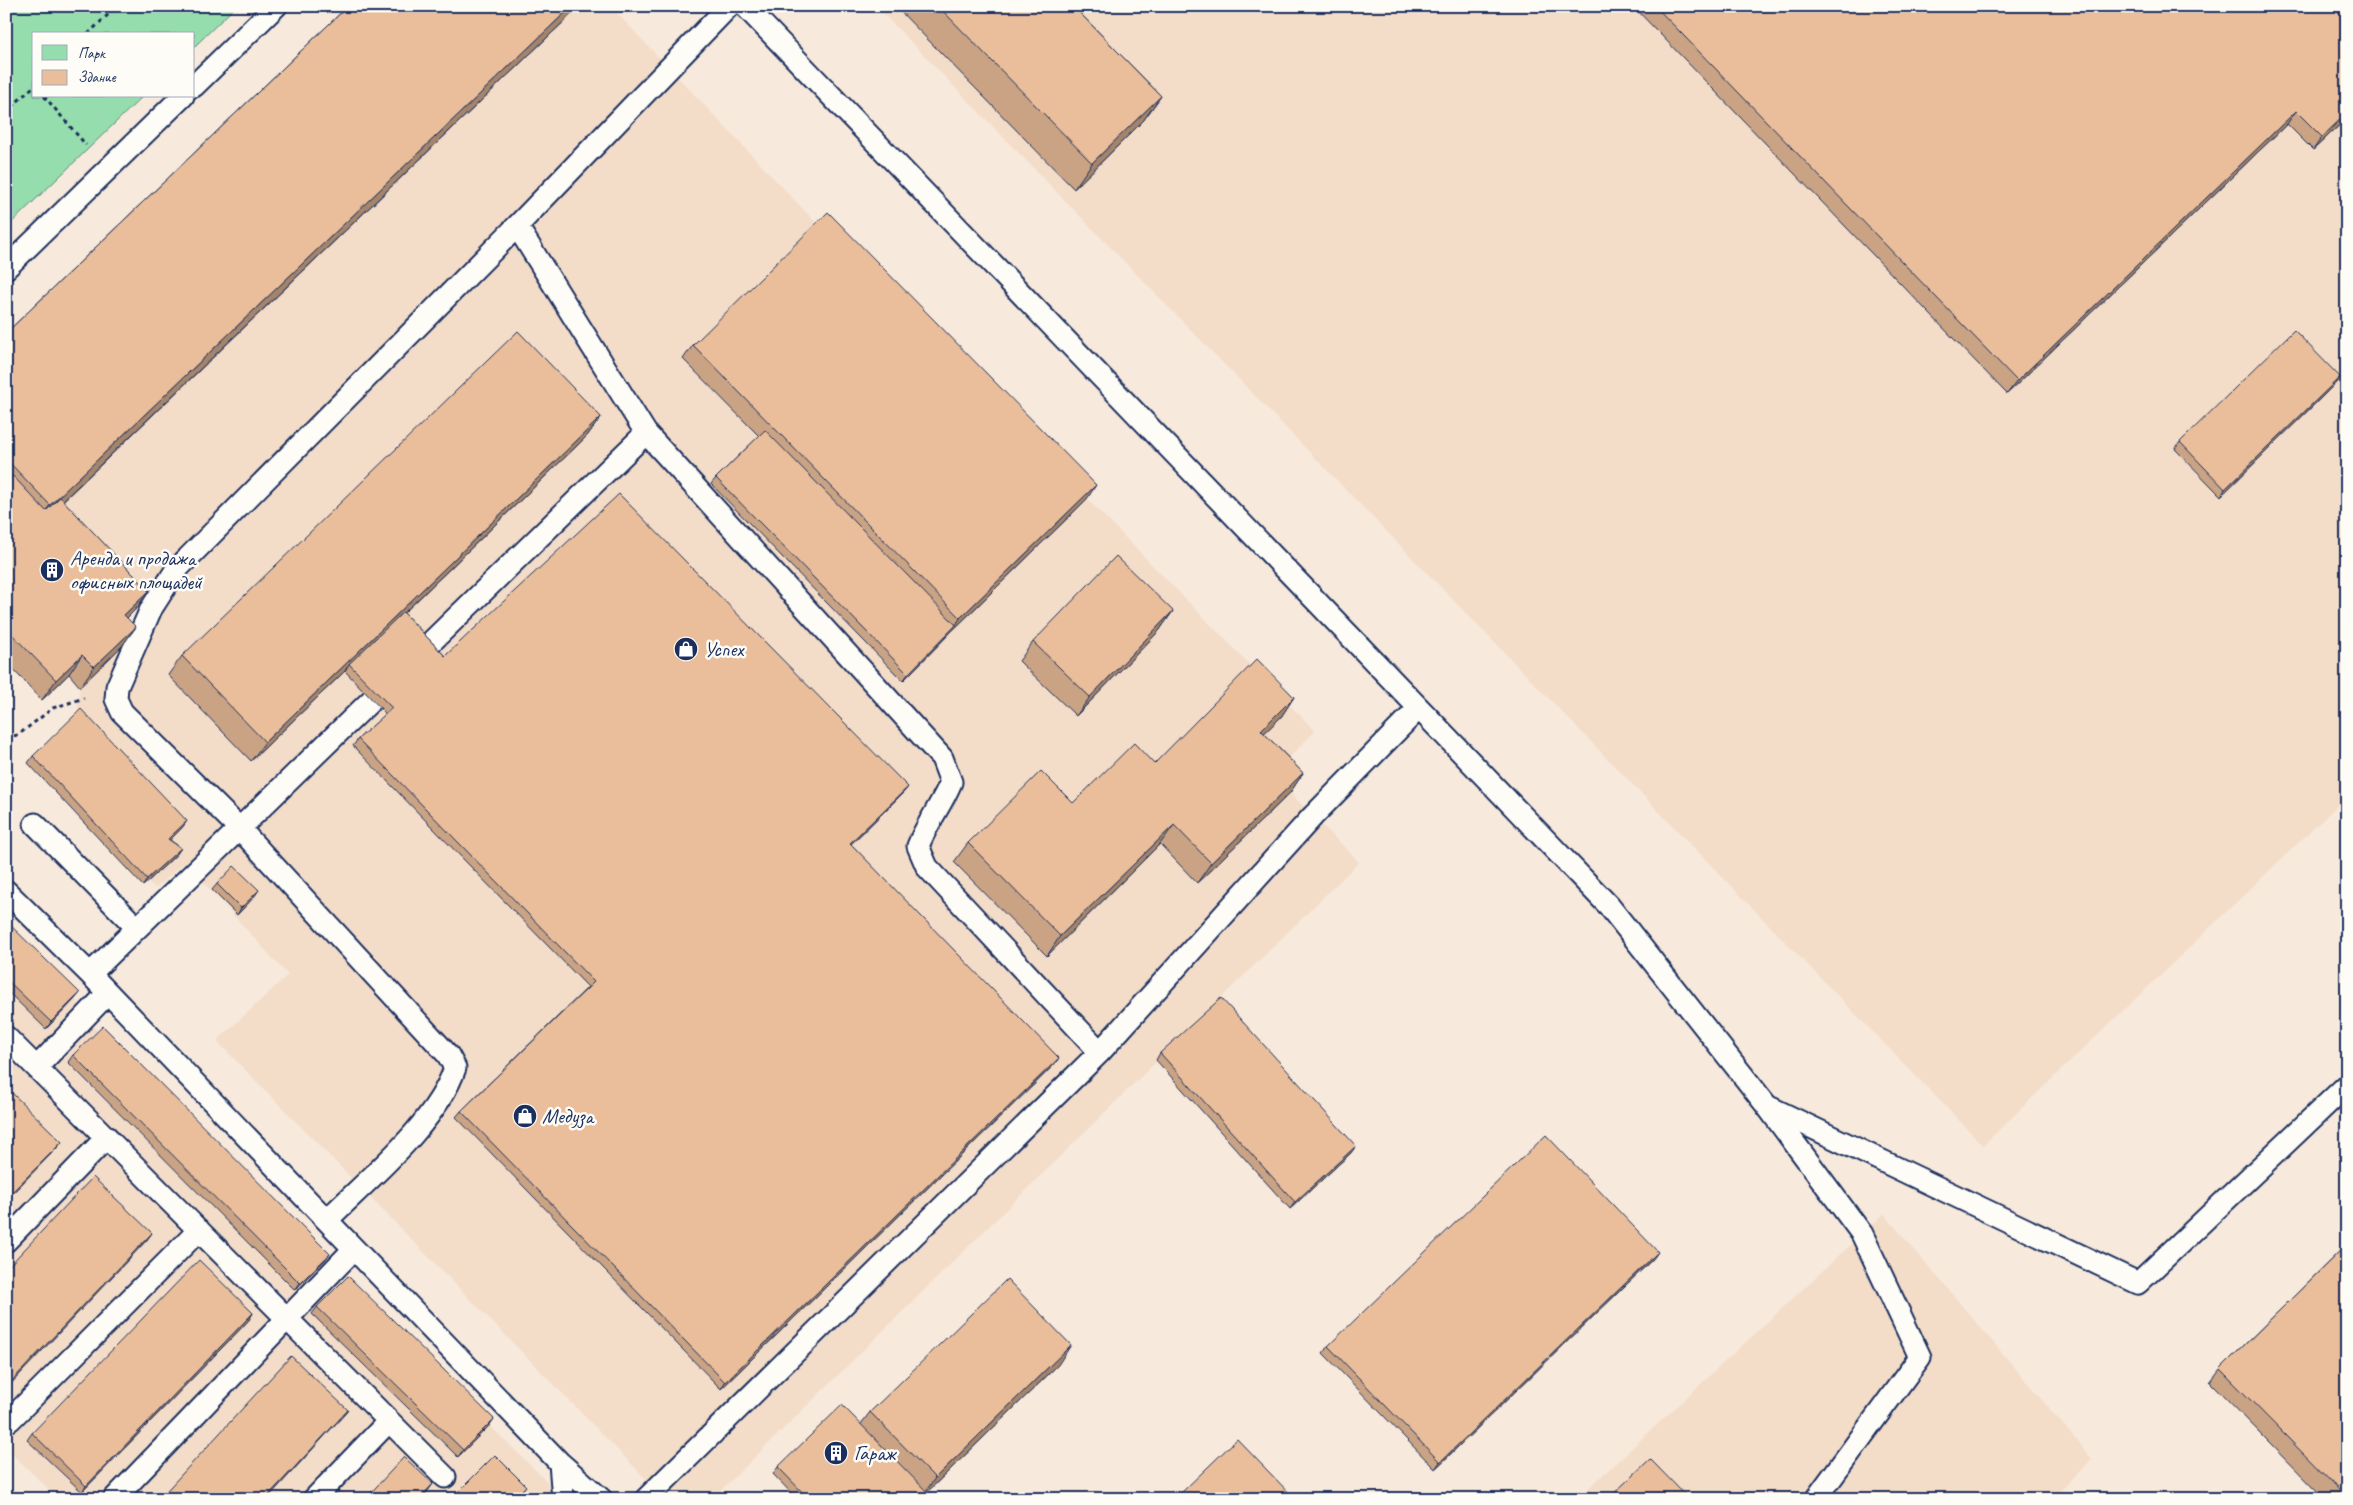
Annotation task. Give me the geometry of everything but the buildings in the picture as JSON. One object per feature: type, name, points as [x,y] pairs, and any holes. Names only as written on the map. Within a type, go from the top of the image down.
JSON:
[{"type":"lane","points":[[195,85],[276,6]]},
{"type":"lane","points":[[327,1220],[425,1122],[450,1081],[455,1068],[448,1055],[239,828],[122,712],[116,699],[117,687],[151,608],[176,570],[517,226],[729,6]]},
{"type":"lane","points":[[745,6],[1609,906],[1766,1106],[1862,1234],[1920,1357],[1816,1499]]},
{"type":"lane","points":[[6,268],[181,98]]},
{"type":"lane","points":[[517,226],[646,433],[942,758],[951,782],[943,802],[926,825],[918,846],[927,867],[1100,1052]]},
{"type":"lane","points":[[90,974],[646,433]]},
{"type":"lane","points":[[646,1499],[1100,1052],[1313,816],[1419,708]]},
{"type":"lane","points":[[35,824],[137,928]]},
{"type":"lane","points":[[6,891],[90,974],[560,1463],[601,1499]]},
{"type":"lane","points":[[37,1067],[108,993]]},
{"type":"lane","points":[[6,1037],[445,1477]]},
{"type":"lane","points":[[1766,1106],[2138,1283],[2347,1085]]},
{"type":"lane","points":[[6,1241],[107,1137]]},
{"type":"lane","points":[[10,1420],[199,1230]]},
{"type":"lane","points":[[114,1499],[354,1248]]},
{"type":"lane","points":[[314,1499],[389,1421]]},
{"type":"lane","points":[[560,1463],[562,1499]]},
{"type":"path","points":[[90,32],[117,6]]},
{"type":"path","points":[[6,112],[32,88]]},
{"type":"path","points":[[46,98],[108,169]]},
{"type":"path","points":[[6,737],[18,735],[53,708],[117,687]]},
{"type":"shaded area","points":[[570,6],[575,11],[580,6],[610,6],[819,226],[1315,731],[1272,775],[1359,862],[712,1499],[666,1499],[217,1041],[288,975],[185,862],[156,888],[148,882],[143,886],[28,763],[77,716],[80,687],[150,608],[56,508],[6,341]]},
{"type":"shaded area","points":[[876,6],[2347,6],[2347,796],[1983,1145]]},
{"type":"shaded area","points":[[6,933],[75,999],[98,1032],[325,1260],[343,1283],[565,1499],[59,1499],[6,1448]]},
{"type":"shaded area","points":[[1884,1214],[2092,1459],[2052,1499],[1577,1499]]},
{"type":"green space","points":[[6,6],[236,6],[195,46],[195,32],[32,32],[32,98],[141,98],[6,228]]},
{"type":"place","name":"Аренда и продажа офисных площадей","points":[[52,570]]},
{"type":"place","name":"Успех","points":[[686,649]]},
{"type":"place","name":"Медуза","points":[[525,1116]]},
{"type":"place","name":"Гараж","points":[[836,1453]]}]
